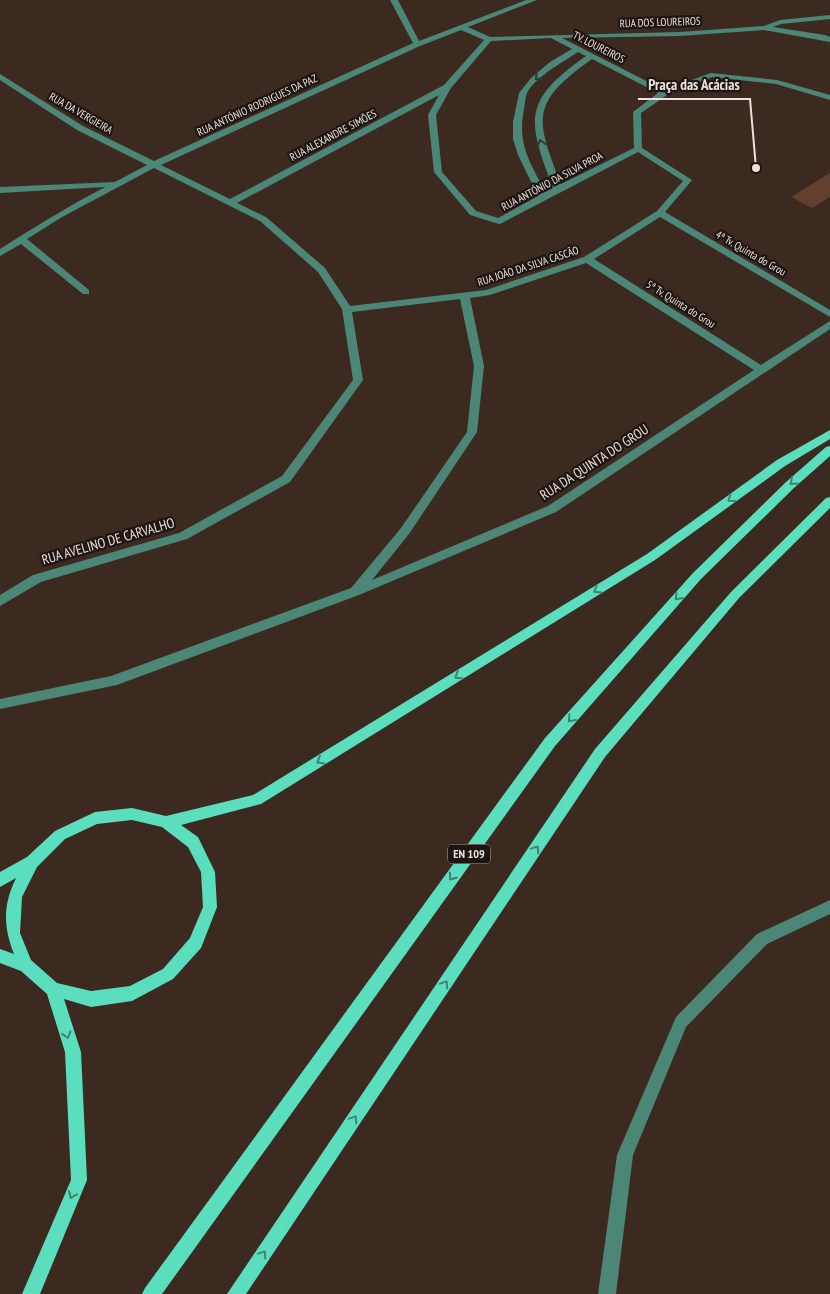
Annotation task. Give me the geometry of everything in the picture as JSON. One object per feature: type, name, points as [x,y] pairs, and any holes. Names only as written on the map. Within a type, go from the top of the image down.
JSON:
[{"type":"main road","points":[[166,822],[256,800],[651,557],[781,463],[830,434]]},
{"type":"main road","name":"EN 109","points":[[151,1294],[550,742],[697,576],[790,485],[830,450]]},
{"type":"main road","points":[[236,1294],[600,753],[735,595],[830,501]]},
{"type":"main road","points":[[0,880],[32,862],[60,835],[95,818],[132,814],[166,822],[193,842],[208,872],[210,907],[196,943],[168,974],[132,993],[91,999],[53,989],[26,965],[0,956]]},
{"type":"main road","points":[[26,965],[13,932],[15,896],[32,862]]},
{"type":"main road","points":[[31,1294],[79,1180],[73,1052],[53,989]]},
{"type":"street","points":[[394,0],[417,44]]},
{"type":"street","name":"RUA ANTÓNIO RODRIGUES DA PAZ","points":[[0,253],[59,215],[153,165],[417,44],[533,0]]},
{"type":"street","points":[[764,28],[780,22],[830,17]]},
{"type":"street","points":[[460,27],[489,39]]},
{"type":"street","name":"RUA DOS LOUREIROS","points":[[489,39],[680,34],[764,28],[822,37],[830,40]]},
{"type":"street","name":"TV. LOUREIROS","points":[[551,36],[664,92]]},
{"type":"street","name":"RUA ANTÓNIO DA SILVA PROA","points":[[489,39],[447,87],[432,115],[438,172],[473,213],[499,221],[638,149]]},
{"type":"street","points":[[543,197],[522,155],[517,139],[517,122],[523,93],[534,80],[553,64],[578,49]]},
{"type":"street","points":[[558,189],[537,130],[538,115],[542,99],[552,85],[591,56]]},
{"type":"street","points":[[638,149],[637,112],[664,92],[710,75],[777,82],[830,98]]},
{"type":"street","name":"RUA DA VERGIEIRA","points":[[0,76],[80,128],[153,165]]},
{"type":"street","name":"RUA ALEXANDRE SIMÕES","points":[[230,203],[447,87]]},
{"type":"street","name":"RUA JOÃO DA SILVA CASCÃO","points":[[348,309],[487,293],[587,259],[660,213],[688,180],[638,149]]},
{"type":"street","name":"RUA AVELINO DE CARVALHO","points":[[0,601],[37,578],[182,536],[286,479],[358,380],[348,309],[322,270],[263,219],[153,165]]},
{"type":"street","points":[[0,190],[117,184]]},
{"type":"street","name":"4ª Tv. Quinta do Grou","points":[[660,213],[830,314]]},
{"type":"street","points":[[21,239],[86,292]]},
{"type":"street","name":"5ª Tv. Quinta do Grou","points":[[587,259],[762,370]]},
{"type":"street","points":[[0,704],[112,681],[355,592],[405,531],[472,432],[479,366],[464,296]]},
{"type":"street","name":"RUA DA QUINTA DO GROU","points":[[355,592],[552,509],[830,324]]},
{"type":"street","points":[[606,1294],[625,1155],[682,1022],[762,939],[830,907]]},
{"type":"shaded area","points":[[830,173],[830,197],[812,208],[791,197]]},
{"type":"place","name":"Praça das Acácias","points":[[756,168]]}]
